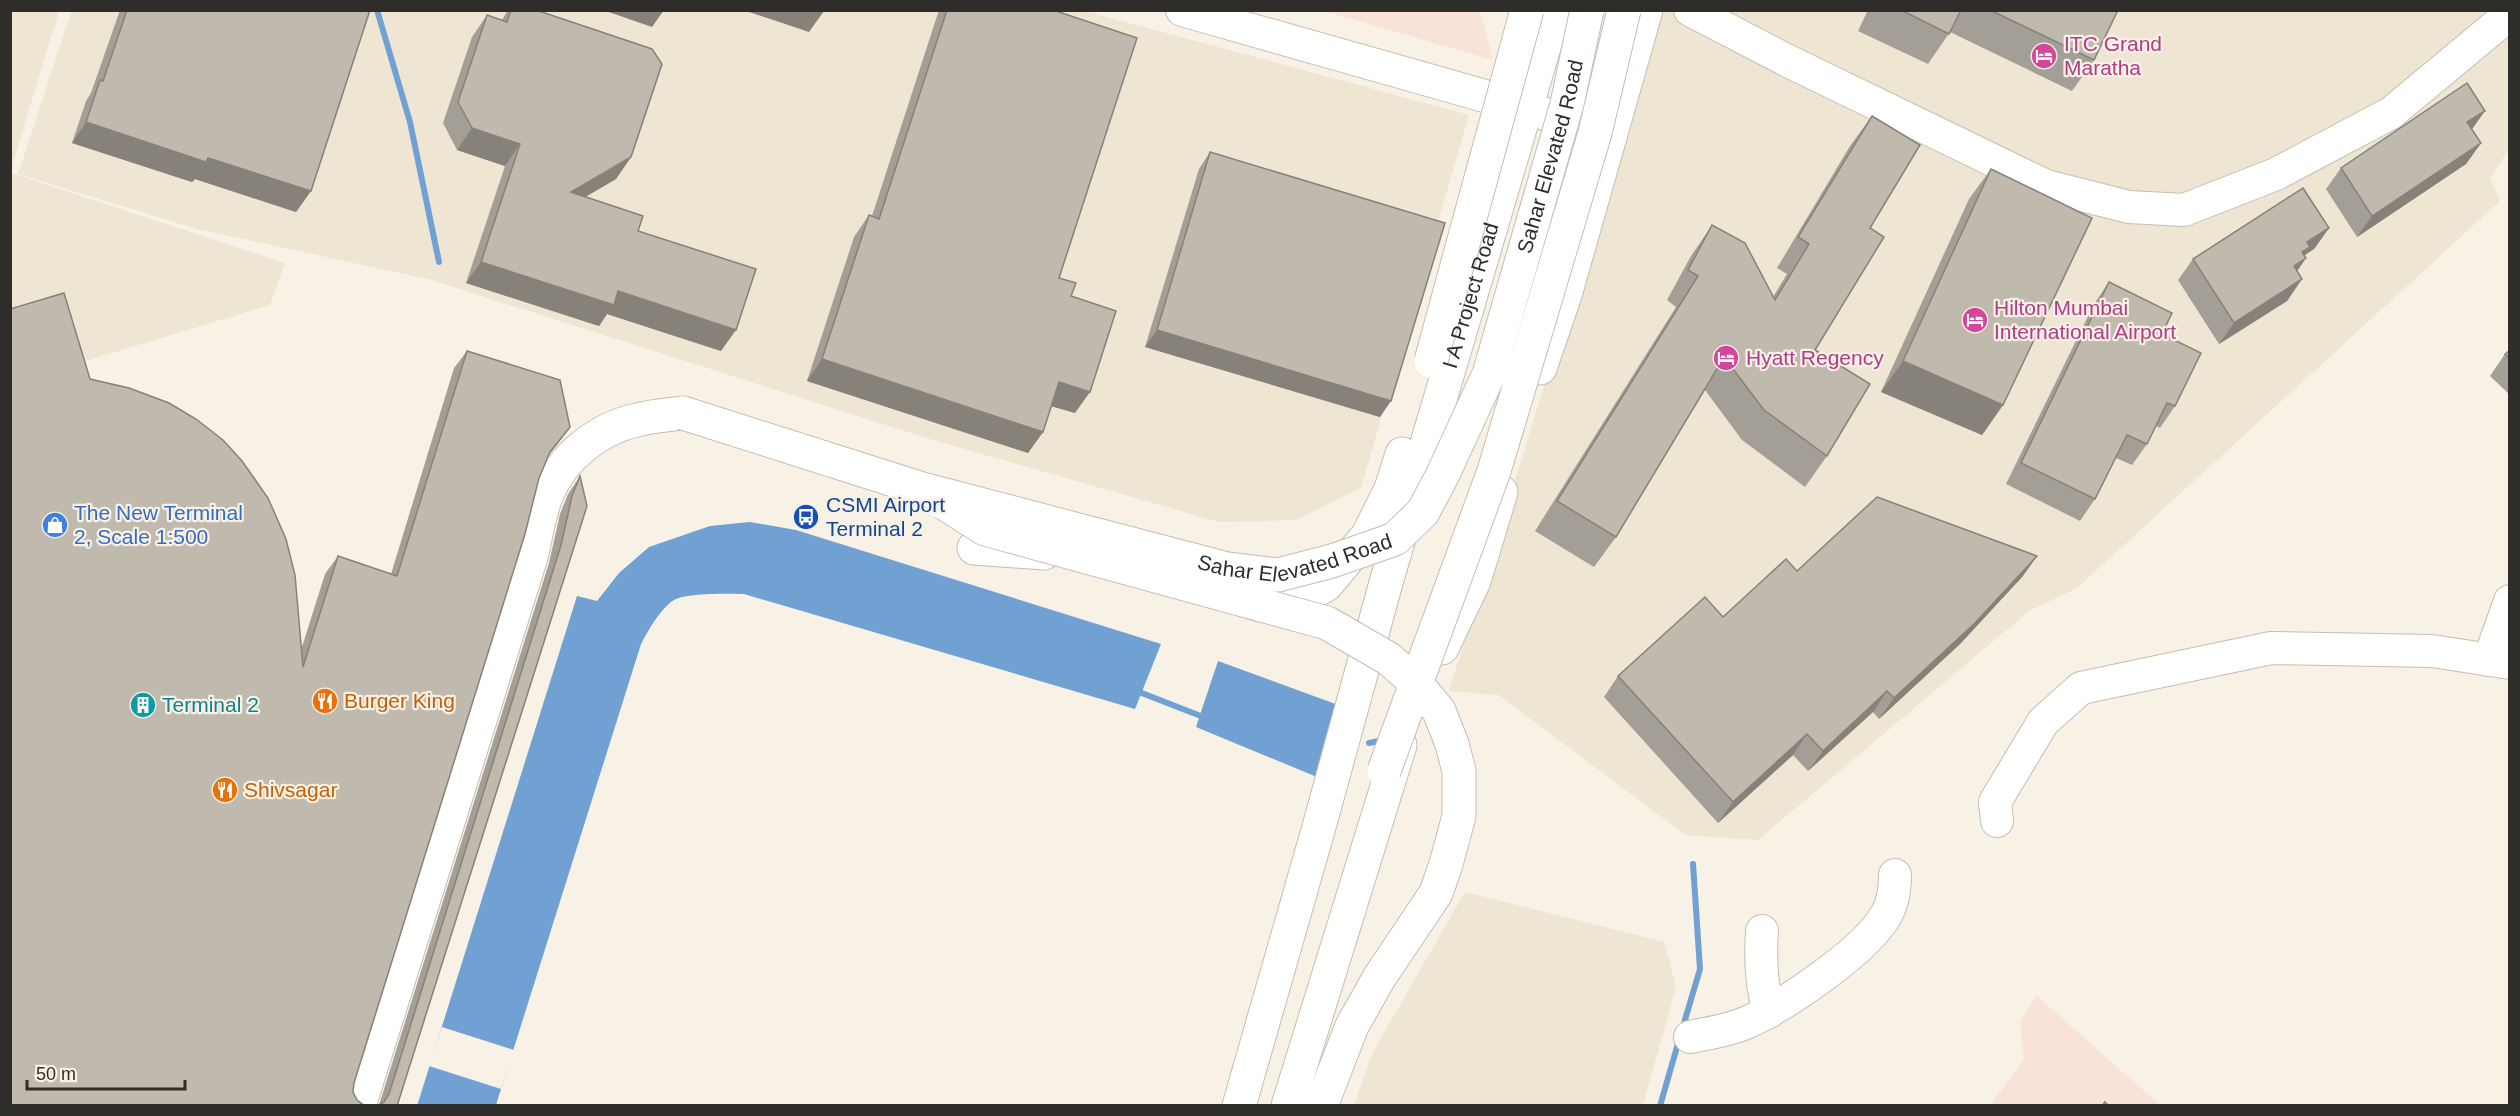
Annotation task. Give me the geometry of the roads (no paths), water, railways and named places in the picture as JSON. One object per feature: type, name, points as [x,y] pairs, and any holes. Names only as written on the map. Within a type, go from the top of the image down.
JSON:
[{"type":"main road","points":[[974,548],[1047,553],[1187,596],[1233,606],[1295,602],[1326,585],[1368,535],[1391,489],[1431,361],[1527,10]]},
{"type":"main road","name":"I A Project Road","points":[[1239,1106],[1387,579],[1555,10]]},
{"type":"main road","name":"Sahar Elevated Road","points":[[359,1106],[531,557],[547,494],[560,471],[582,447],[607,430],[636,420],[683,413],[922,489],[1227,569],[1278,576],[1332,561],[1395,539],[1423,512],[1489,374],[1567,104],[1587,10]]},
{"type":"main road","name":"Sahar Elevated Road","points":[[1269,1106],[1384,771],[1494,471],[1595,133],[1624,10]]},
{"type":"main road","points":[[1288,1106],[1405,726],[1474,581],[1565,295],[1646,10]]},
{"type":"main road","points":[[922,489],[985,529],[1327,623],[1389,659],[1415,682],[1439,711],[1452,744],[1459,771],[1459,816],[1446,864],[1436,893],[1379,978],[1352,1026],[1321,1106]]},
{"type":"street","points":[[1182,10],[1527,108],[1611,136]]},
{"type":"street","points":[[1690,10],[1788,61],[2046,186],[2129,207],[2184,210],[2276,174],[2391,113],[2510,14]]},
{"type":"street","points":[[1997,821],[1995,802],[2043,722],[2080,688],[2271,648],[2432,651],[2499,661],[2510,601]]},
{"type":"street","points":[[1690,1037],[1746,1024],[1799,993],[1863,942],[1886,915],[1895,891],[1895,875]]},
{"type":"street","points":[[1762,931],[1760,959],[1763,993],[1769,1012]]},
{"type":"water","points":[[750,522],[796,530],[1161,644],[1135,709],[744,594],[695,595],[671,602],[658,616],[641,644],[496,1105],[417,1106],[577,596],[597,601],[619,573],[649,547],[710,526]]},
{"type":"water","points":[[1218,661],[1341,706],[1317,777],[1196,727]]},
{"type":"waterway","points":[[377,10],[410,122],[439,262]]},
{"type":"waterway","points":[[1134,690],[1206,718]]},
{"type":"waterway","points":[[1369,743],[1385,740]]},
{"type":"waterway","points":[[1682,1030],[1700,969],[1693,864]]},
{"type":"waterway","points":[[1660,1106],[1679,1040]]},
{"type":"place","name":"ITC Grand Maratha","points":[[2044,56]]},
{"type":"place","name":"Hilton Mumbai International Airport","points":[[1975,320]]},
{"type":"place","name":"Hyatt Regency","points":[[1726,358]]},
{"type":"place","name":"CSMI Airport Terminal 2","points":[[806,517]]},
{"type":"place","name":"The New Terminal 2, Scale 1:500","points":[[55,525]]},
{"type":"place","name":"Burger King","points":[[325,701]]},
{"type":"place","name":"Terminal 2","points":[[143,705]]},
{"type":"place","name":"Shivsagar","points":[[225,790]]}]
